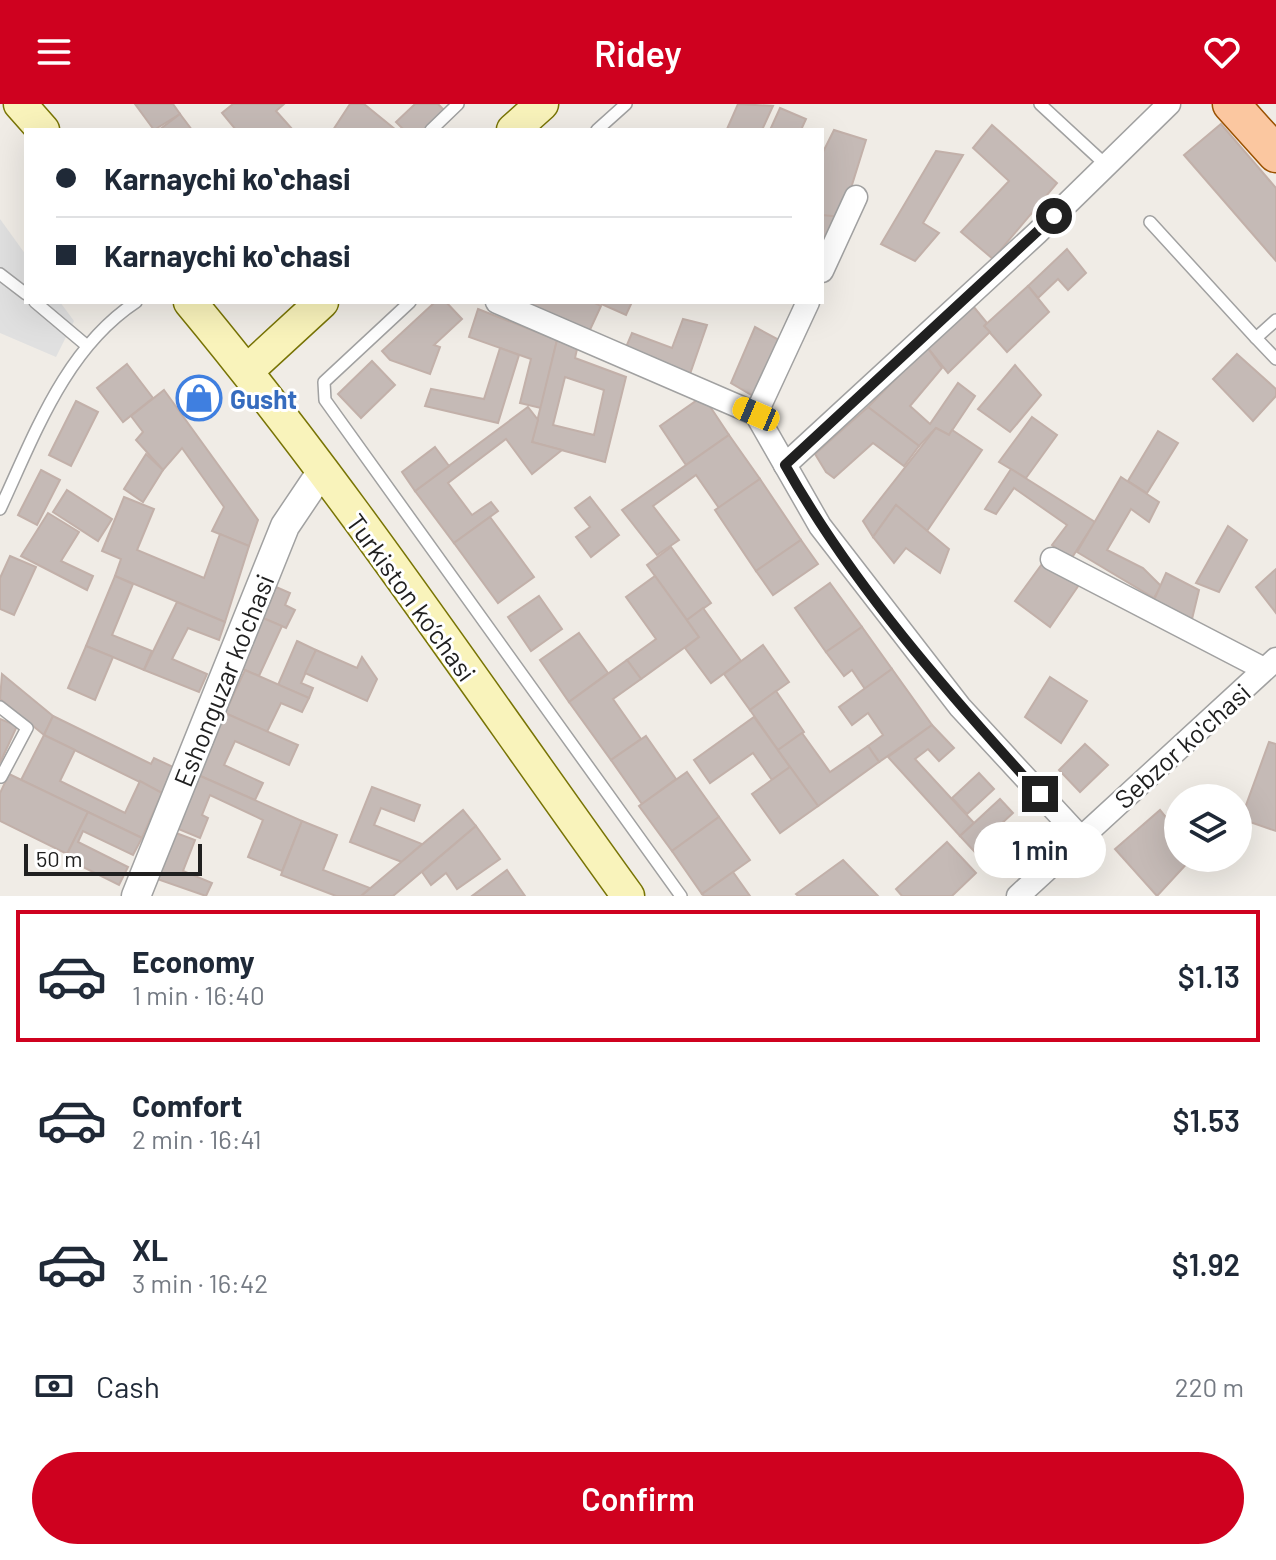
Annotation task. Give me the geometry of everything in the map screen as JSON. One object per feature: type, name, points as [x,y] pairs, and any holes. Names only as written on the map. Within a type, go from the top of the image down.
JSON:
[{"type":"main road","points":[[20,104],[41,128]]},
{"type":"main road","points":[[515,128],[542,104]]},
{"type":"main road","points":[[1231,104],[1276,154]]},
{"type":"main road","name":"Turkiston ko’chasi","points":[[192,304],[247,371],[322,471],[628,896]]},
{"type":"main road","points":[[247,371],[320,304]]},
{"type":"street","points":[[785,465],[1169,104]]},
{"type":"street","points":[[824,267],[856,197]]},
{"type":"street","points":[[502,304],[756,414],[820,526],[960,707],[1081,838]]},
{"type":"street","points":[[756,414],[807,304]]},
{"type":"street","name":"Eshonguzar ko'chasi","points":[[136,896],[285,526],[322,471]]},
{"type":"street","points":[[1052,559],[1270,664]]},
{"type":"street","name":"Sebzor ko'chasi","points":[[1018,896],[1270,664]]},
{"type":"lane","points":[[433,128],[458,104]]},
{"type":"lane","points":[[599,128],[626,104]]},
{"type":"lane","points":[[1040,104],[1106,165]]},
{"type":"lane","points":[[1150,222],[1276,359]]},
{"type":"lane","points":[[0,274],[24,292]]},
{"type":"lane","points":[[37,304],[86,345]]},
{"type":"lane","points":[[0,509],[57,391],[86,345],[112,318],[133,304]]},
{"type":"lane","points":[[408,304],[324,382],[325,400],[681,896]]},
{"type":"lane","points":[[1256,338],[1276,320]]},
{"type":"lane","points":[[0,707],[27,728],[1,777]]},
{"type":"shaded area","points":[[0,219],[24,252],[24,304],[61,304],[74,321],[56,357],[0,333]]},
{"type":"building","points":[[135,104],[173,104],[180,114],[153,128]]},
{"type":"building","points":[[233,104],[284,104],[276,111],[291,128],[234,128],[222,113]]},
{"type":"building","points":[[350,104],[364,104],[394,128],[334,128]]},
{"type":"building","points":[[415,104],[438,104],[445,111],[427,128],[402,128],[396,122]]},
{"type":"building","points":[[738,104],[773,106],[763,128],[727,128]]},
{"type":"building","points":[[780,108],[806,119],[802,128],[771,128]]},
{"type":"building","points":[[180,114],[190,128],[162,128]]},
{"type":"building","points":[[1221,124],[1276,188],[1276,261],[1184,155]]},
{"type":"building","points":[[992,125],[1057,183],[993,259],[961,232],[1009,181],[973,148]]},
{"type":"building","points":[[834,130],[866,140],[842,217],[824,216],[824,150]]},
{"type":"building","points":[[936,151],[963,155],[923,223],[939,233],[915,261],[881,244]]},
{"type":"building","points":[[824,215],[842,217],[824,257]]},
{"type":"building","points":[[1067,249],[1086,273],[1068,290],[1058,279],[1038,298],[1028,286]]},
{"type":"building","points":[[1028,286],[1049,312],[1007,352],[984,326]]},
{"type":"building","points":[[433,304],[448,304],[462,319],[434,345],[440,347],[430,374],[390,360],[382,351]]},
{"type":"building","points":[[527,304],[597,304],[601,306],[589,332]]},
{"type":"building","points":[[601,304],[631,304],[626,315]]},
{"type":"building","points":[[973,306],[987,323],[984,326],[990,332],[948,373],[927,347]]},
{"type":"building","points":[[478,309],[557,340],[541,408],[520,403],[531,359],[469,337]]},
{"type":"building","points":[[683,319],[707,325],[690,374],[624,352],[632,333],[672,348]]},
{"type":"building","points":[[755,327],[779,340],[755,397],[731,383]]},
{"type":"building","points":[[557,340],[577,349],[575,358],[626,377],[605,462],[532,442]],"holes":[[[565,377],[604,390],[594,435],[553,425]]]},
{"type":"building","points":[[927,347],[942,368],[910,406],[930,424],[958,383],[975,396],[949,435],[936,428],[919,446],[868,407]]},
{"type":"building","points":[[500,348],[519,355],[498,423],[425,406],[431,389],[484,399]]},
{"type":"building","points":[[1237,354],[1276,389],[1276,396],[1253,421],[1213,379]]},
{"type":"building","points":[[372,361],[395,385],[361,418],[338,394]]},
{"type":"building","points":[[127,364],[153,398],[123,422],[97,388]]},
{"type":"building","points":[[1015,365],[1041,395],[1010,432],[978,409]]},
{"type":"building","points":[[164,390],[258,520],[249,546],[212,531],[224,507],[182,448],[163,470],[136,440],[143,432],[131,416]]},
{"type":"building","points":[[703,396],[729,435],[686,465],[660,426]]},
{"type":"building","points":[[76,401],[98,412],[71,466],[49,455]]},
{"type":"building","points":[[528,407],[538,420],[532,442],[562,450],[532,474],[506,439],[448,483],[472,515],[491,502],[498,511],[454,543],[415,491]]},
{"type":"building","points":[[868,407],[919,446],[904,466],[873,443],[834,478],[826,472],[815,454]]},
{"type":"building","points":[[1032,417],[1057,435],[1026,478],[999,462]]},
{"type":"building","points":[[936,428],[949,435],[952,430],[982,450],[927,531],[896,505],[873,537],[863,521]]},
{"type":"building","points":[[1158,431],[1178,443],[1147,493],[1128,481]]},
{"type":"building","points":[[729,435],[760,479],[719,508],[696,475],[653,506],[679,540],[657,555],[622,510]]},
{"type":"building","points":[[435,447],[449,466],[415,491],[402,472]]},
{"type":"building","points":[[146,454],[163,470],[143,502],[124,489]]},
{"type":"building","points":[[1011,469],[1095,522],[1071,559],[1052,545],[1067,525],[1014,488],[996,514],[985,509]]},
{"type":"building","points":[[41,470],[60,480],[37,525],[18,515]]},
{"type":"building","points":[[1121,477],[1159,502],[1149,522],[1131,509],[1107,550],[1143,568],[1161,586],[1154,598],[1077,552]]},
{"type":"building","points":[[760,479],[801,540],[756,571],[715,510]]},
{"type":"building","points":[[67,490],[112,519],[98,541],[53,512]]},
{"type":"building","points":[[124,497],[154,509],[137,550],[204,578],[220,534],[249,546],[225,622],[115,576],[121,559],[102,551]]},
{"type":"building","points":[[590,497],[619,535],[591,557],[576,537],[590,527],[575,508]]},
{"type":"building","points":[[896,505],[949,549],[940,573],[906,548],[894,563],[873,537]]},
{"type":"building","points":[[48,513],[79,532],[61,561],[93,576],[87,590],[21,556]]},
{"type":"building","points":[[490,517],[534,577],[498,603],[454,543]]},
{"type":"building","points":[[1228,526],[1247,540],[1219,592],[1196,583]]},
{"type":"building","points":[[801,540],[818,564],[773,595],[756,571]]},
{"type":"building","points":[[671,547],[711,603],[687,620],[647,565]]},
{"type":"building","points":[[10,556],[36,567],[14,615],[0,609],[0,578]]},
{"type":"building","points":[[1042,564],[1081,582],[1050,627],[1015,601]]},
{"type":"building","points":[[1276,569],[1276,613],[1256,587]]},
{"type":"building","points":[[1166,573],[1199,590],[1192,619],[1154,600]]},
{"type":"building","points":[[115,576],[133,584],[112,635],[152,651],[144,670],[86,646]]},
{"type":"building","points":[[655,576],[699,637],[641,679],[627,660],[656,639],[626,597]]},
{"type":"building","points":[[830,583],[862,627],[826,652],[795,608]]},
{"type":"building","points":[[276,587],[290,593],[285,605],[295,610],[286,628],[263,618]]},
{"type":"building","points":[[539,596],[562,629],[531,651],[508,617]]},
{"type":"building","points":[[177,602],[225,622],[219,640],[188,628],[172,659],[207,674],[199,692],[144,670]]},
{"type":"building","points":[[703,608],[741,661],[711,683],[685,648],[699,637],[687,620]]},
{"type":"building","points":[[263,618],[282,626],[259,676],[240,668]]},
{"type":"building","points":[[862,627],[892,669],[865,689],[852,670],[844,676],[826,652]]},
{"type":"building","points":[[579,633],[608,673],[569,702],[540,660]]},
{"type":"building","points":[[297,641],[316,650],[301,683],[313,688],[309,698],[278,685]]},
{"type":"building","points":[[763,645],[789,682],[750,710],[724,674]]},
{"type":"building","points":[[86,646],[113,657],[95,700],[68,688]]},
{"type":"building","points":[[316,650],[357,668],[362,657],[377,679],[367,701],[305,673]]},
{"type":"building","points":[[627,660],[641,679],[613,699],[641,739],[611,760],[569,702]]},
{"type":"building","points":[[892,669],[932,725],[879,762],[868,746],[883,735],[868,713],[852,725],[839,707]]},
{"type":"building","points":[[245,670],[309,698],[302,712],[281,703],[267,732],[225,713]]},
{"type":"building","points":[[2,674],[53,716],[44,735],[0,699]]},
{"type":"building","points":[[1050,677],[1087,701],[1061,743],[1025,717]]},
{"type":"building","points":[[776,691],[804,732],[778,750],[750,710]]},
{"type":"building","points":[[225,713],[298,745],[289,765],[235,741],[224,765],[263,783],[255,800],[198,775]]},
{"type":"building","points":[[53,716],[151,764],[154,758],[173,767],[162,793],[44,735]]},
{"type":"building","points":[[754,717],[790,767],[772,780],[753,753],[710,783],[694,760]]},
{"type":"building","points":[[0,719],[17,726],[0,763]]},
{"type":"building","points":[[932,725],[954,748],[939,761],[928,749],[915,759],[974,823],[960,836],[888,757]]},
{"type":"building","points":[[802,733],[830,772],[868,746],[879,762],[818,806],[778,750]]},
{"type":"building","points":[[44,735],[75,750],[60,781],[125,813],[140,781],[162,793],[142,838],[21,780]]},
{"type":"building","points":[[646,736],[676,779],[642,804],[611,760]]},
{"type":"building","points":[[1269,742],[1276,744],[1276,831],[1252,823],[1252,789]]},
{"type":"building","points":[[1085,744],[1108,765],[1080,792],[1059,770]]},
{"type":"building","points":[[790,767],[818,806],[780,833],[752,794]]},
{"type":"building","points":[[687,772],[719,817],[672,851],[639,806]]},
{"type":"building","points":[[979,773],[994,789],[967,814],[952,798]]},
{"type":"building","points":[[9,774],[88,812],[67,854],[0,821],[0,793]]},
{"type":"building","points":[[198,775],[302,821],[282,871],[248,857],[263,820],[210,795],[202,815],[208,818],[200,838],[176,828]]},
{"type":"building","points":[[372,787],[420,805],[414,821],[381,808],[374,825],[422,844],[402,862],[350,842]]},
{"type":"building","points":[[1000,799],[1013,813],[1000,825],[1014,840],[987,865],[960,836]]},
{"type":"building","points":[[463,810],[476,826],[393,896],[361,896]]},
{"type":"building","points":[[1160,810],[1164,815],[1164,872],[1179,872],[1157,896],[1115,849]]},
{"type":"building","points":[[88,812],[142,838],[133,855],[83,831],[78,842],[128,867],[119,885],[65,858]]},
{"type":"building","points":[[719,817],[750,860],[702,894],[672,851]]},
{"type":"building","points":[[302,821],[337,835],[323,870],[370,888],[361,896],[336,896],[281,875]]},
{"type":"building","points":[[476,826],[500,859],[457,889],[446,873],[431,885],[422,872]]},
{"type":"building","points":[[176,833],[195,840],[183,871],[212,883],[206,896],[157,879]]},
{"type":"building","points":[[947,842],[976,873],[952,896],[902,896],[896,889]]},
{"type":"building","points":[[843,860],[878,896],[796,894]]},
{"type":"building","points":[[507,870],[525,896],[472,896]]},
{"type":"building","points":[[733,872],[750,896],[702,894]]},
{"type":"place","name":"Gusht","points":[[199,398]]},
{"type":"route","points":[[1040,794],[960,707],[820,526],[785,465],[1054,216]]}]
